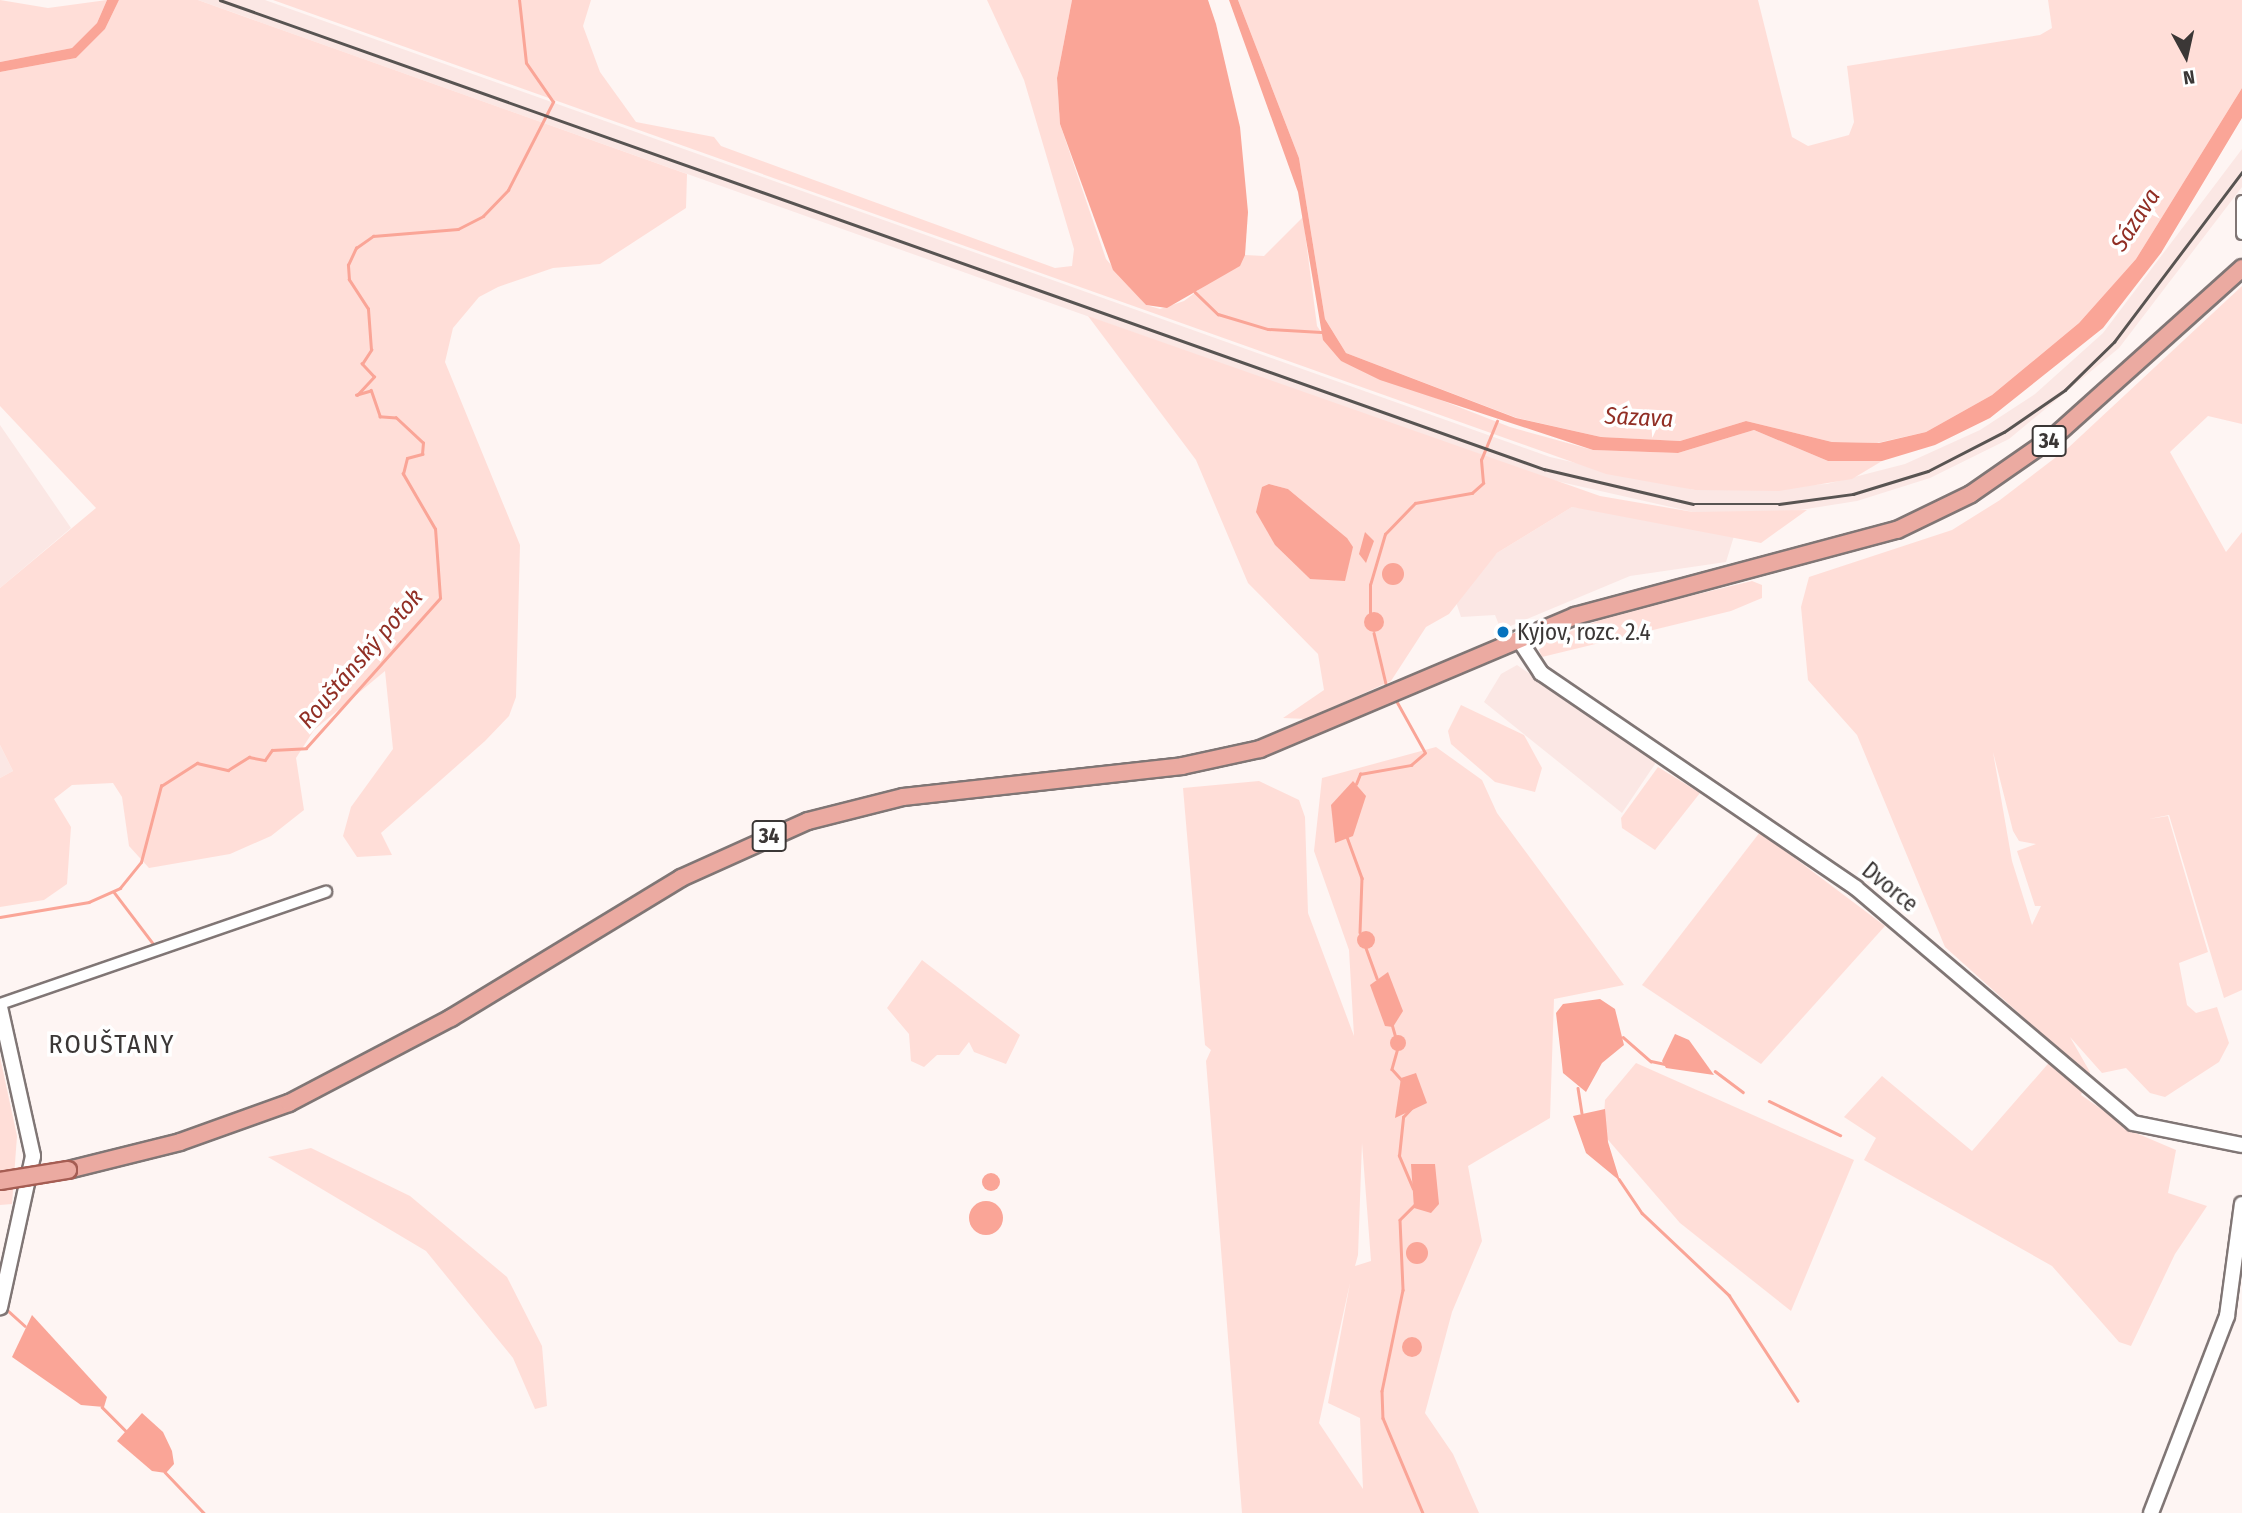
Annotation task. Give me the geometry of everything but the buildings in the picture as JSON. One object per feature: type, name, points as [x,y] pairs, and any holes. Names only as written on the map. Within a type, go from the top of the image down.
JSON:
[{"type":"main road","name":"34","points":[[0,1181],[68,1170],[180,1142],[289,1103],[451,1018],[681,877],[808,821],[903,797],[1182,766],[1260,749],[1518,638],[1611,605],[1820,555],[1935,513],[2008,471],[2104,395],[2242,268]]},
{"type":"street","points":[[2242,201],[2242,234]]},
{"type":"street","name":"Dvorce","points":[[1518,638],[1541,673],[1856,888],[2133,1124],[2242,1145]]},
{"type":"street","points":[[0,1307],[33,1156],[0,1005],[326,892]]},
{"type":"street","points":[[2151,1513],[2227,1317],[2229,1278],[2242,1204]]},
{"type":"shaded area","points":[[0,0],[48,8],[107,0],[97,23],[72,48],[0,62]]},
{"type":"shaded area","points":[[107,0],[119,0],[105,29],[76,58],[0,72],[0,62],[72,48],[97,23]]},
{"type":"shaded area","points":[[119,0],[198,0],[687,174],[686,208],[600,264],[553,268],[498,287],[479,297],[453,328],[445,362],[520,545],[516,697],[509,716],[485,741],[381,833],[392,855],[357,857],[343,836],[351,807],[393,749],[385,671],[314,730],[296,758],[304,810],[271,836],[230,854],[149,868],[129,846],[122,797],[113,783],[72,785],[54,799],[71,827],[67,884],[44,900],[0,907],[0,778],[13,771],[0,745],[0,588],[96,508],[0,406],[0,72],[76,58],[105,29]]},
{"type":"shaded area","points":[[198,0],[265,0],[1550,457],[1695,490],[1827,484],[1905,464],[1980,430],[2035,394],[2103,333],[2242,149],[2242,187],[2119,348],[2009,439],[1930,478],[1857,501],[1781,513],[1693,512],[1543,478]]},
{"type":"shaded area","points":[[273,0],[591,0],[583,26],[600,72],[636,122],[714,137],[721,146],[1055,268],[1072,266],[1074,249],[1024,80],[987,0],[1072,0],[1057,78],[1060,124],[1106,259],[1146,305],[1160,309],[1184,301],[1245,255],[1264,256],[1303,217],[1317,326],[1341,361],[1510,427],[1593,450],[1678,453],[1754,430],[1828,461],[1882,461],[1852,479],[1779,491],[1695,490],[1606,474]]},
{"type":"shaded area","points":[[1072,0],[1208,0],[1216,24],[1240,127],[1248,212],[1245,255],[1240,266],[1167,308],[1146,305],[1113,270],[1060,124],[1057,78]]},
{"type":"shaded area","points":[[1229,0],[1238,0],[1299,158],[1325,319],[1346,353],[1516,418],[1601,437],[1680,441],[1746,421],[1832,442],[1879,443],[1926,432],[1992,395],[2079,323],[2136,259],[2242,88],[2242,118],[2161,253],[2103,328],[1990,418],[1935,445],[1882,461],[1828,461],[1754,430],[1678,453],[1593,450],[1380,380],[1341,361],[1323,340],[1298,192]]},
{"type":"shaded area","points":[[1238,0],[1758,0],[1792,137],[1808,146],[1849,135],[1854,122],[1847,66],[2040,35],[2052,28],[2048,0],[2242,0],[2242,88],[2136,259],[2079,323],[1992,395],[1926,432],[1877,443],[1832,442],[1746,421],[1680,441],[1601,437],[1517,418],[1346,353],[1325,319],[1299,158]]},
{"type":"shaded area","points":[[2242,286],[2242,424],[2208,416],[2170,452],[2226,552],[2242,532],[2242,990],[2224,998],[2169,815],[2149,819],[2168,816],[2208,952],[2179,963],[2187,1005],[2196,1013],[2217,1007],[2229,1043],[2219,1062],[2165,1097],[2150,1093],[2126,1068],[2102,1073],[2070,1037],[2090,1072],[2081,1095],[2136,1133],[2176,1150],[2168,1193],[2207,1206],[2175,1254],[2131,1346],[2119,1342],[2052,1266],[1864,1160],[1876,1138],[1844,1117],[1882,1076],[1972,1151],[2060,1050],[1945,947],[1857,735],[1808,680],[1801,607],[1809,577],[1952,530],[2000,500],[2068,448]],"holes":[[[1993,752],[2013,831],[2019,841],[2036,844],[2017,851],[2035,906],[2041,906],[2032,925],[2012,861]]]},
{"type":"shaded area","points":[[1088,316],[1600,496],[1693,512],[1807,510],[1761,543],[1572,507],[1497,553],[1449,614],[1426,627],[1391,681],[1307,719],[1283,718],[1324,690],[1318,654],[1248,583],[1196,460]],"holes":[[[1269,484],[1288,489],[1347,538],[1310,579],[1275,545]]]},
{"type":"shaded area","points":[[0,425],[71,528],[0,588]]},
{"type":"shaded area","points":[[1269,484],[1288,489],[1347,538],[1353,547],[1345,581],[1310,579],[1275,545],[1256,512],[1262,487]]},
{"type":"shaded area","points":[[1572,507],[1624,513],[1734,536],[1726,562],[1630,576],[1501,630],[1495,615],[1461,617],[1455,599],[1497,553]]},
{"type":"shaded area","points":[[1365,532],[1374,541],[1366,563],[1359,554]]},
{"type":"shaded area","points":[[1393,563],[1401,566],[1404,574],[1401,582],[1393,585],[1385,582],[1382,574],[1385,566]]},
{"type":"shaded area","points":[[1752,581],[1762,585],[1762,598],[1731,611],[1542,657],[1539,650],[1546,641],[1615,614]]},
{"type":"shaded area","points":[[1374,612],[1381,615],[1384,622],[1381,629],[1374,632],[1367,629],[1364,622],[1367,615]]},
{"type":"shaded area","points":[[1517,665],[1657,761],[1622,813],[1484,702],[1501,674]]},
{"type":"shaded area","points":[[1461,705],[1524,735],[1542,768],[1535,792],[1495,782],[1451,744],[1448,731]]},
{"type":"shaded area","points":[[0,745],[13,771],[0,778]]},
{"type":"shaded area","points":[[1436,747],[1482,780],[1497,813],[1624,985],[1554,999],[1550,1118],[1468,1166],[1482,1241],[1452,1312],[1425,1413],[1453,1454],[1479,1513],[1242,1513],[1206,1061],[1211,1050],[1205,1045],[1183,788],[1259,781],[1299,800],[1305,817],[1308,913],[1354,1036],[1349,950],[1314,851],[1322,778]],"holes":[[[1362,1143],[1371,1261],[1355,1266],[1358,1255]],[[1350,1283],[1328,1403],[1360,1418],[1363,1489],[1319,1423]]]},
{"type":"shaded area","points":[[1658,767],[1700,793],[1655,850],[1622,828],[1621,818]]},
{"type":"shaded area","points":[[1353,781],[1366,796],[1353,836],[1335,843],[1331,805]]},
{"type":"shaded area","points":[[1760,832],[1885,926],[1761,1064],[1642,985]]},
{"type":"shaded area","points":[[1362,931],[1370,931],[1375,940],[1373,947],[1362,949],[1357,944],[1357,936]]},
{"type":"shaded area","points":[[922,960],[1020,1035],[1006,1064],[974,1052],[969,1042],[959,1055],[937,1055],[924,1067],[911,1061],[909,1034],[887,1008]]},
{"type":"shaded area","points":[[1388,972],[1403,1011],[1393,1027],[1385,1026],[1370,985]]},
{"type":"shaded area","points":[[1600,999],[1615,1009],[1624,1045],[1602,1063],[1586,1092],[1563,1073],[1556,1013],[1563,1004]]},
{"type":"shaded area","points":[[1675,1034],[1689,1040],[1714,1075],[1666,1068],[1662,1061]]},
{"type":"shaded area","points":[[1398,1035],[1404,1037],[1404,1049],[1398,1051],[1392,1049],[1390,1043],[1392,1037]]},
{"type":"shaded area","points":[[0,1057],[17,1136],[12,1204],[0,1205]]},
{"type":"shaded area","points":[[1636,1063],[1854,1160],[1791,1311],[1680,1223],[1603,1134],[1605,1100]]},
{"type":"shaded area","points":[[1416,1073],[1427,1103],[1395,1118],[1401,1078]]},
{"type":"shaded area","points":[[1605,1109],[1608,1142],[1620,1181],[1586,1153],[1573,1116]]},
{"type":"shaded area","points":[[311,1148],[410,1196],[507,1277],[542,1346],[547,1406],[535,1409],[513,1358],[426,1251],[268,1157]]},
{"type":"shaded area","points":[[1411,1164],[1435,1164],[1439,1204],[1431,1213],[1414,1208]]},
{"type":"shaded area","points":[[987,1173],[995,1173],[1000,1182],[998,1189],[987,1191],[982,1186],[982,1178]]},
{"type":"shaded area","points":[[986,1201],[998,1206],[1003,1218],[998,1230],[986,1235],[974,1230],[969,1218],[974,1206]]},
{"type":"shaded area","points":[[1417,1242],[1427,1249],[1428,1253],[1421,1263],[1417,1264],[1407,1257],[1406,1253],[1413,1243]]},
{"type":"shaded area","points":[[32,1315],[107,1397],[104,1407],[81,1405],[12,1357]]},
{"type":"shaded area","points":[[1412,1337],[1419,1340],[1422,1347],[1419,1354],[1412,1357],[1405,1354],[1402,1347],[1405,1340]]},
{"type":"shaded area","points":[[142,1413],[163,1432],[172,1451],[174,1464],[166,1473],[152,1471],[117,1441]]},
{"type":"waterway","name":"Rouštánský potok","points":[[0,917],[89,902],[120,888],[141,862],[161,786],[197,763],[228,770],[249,757],[265,760],[272,750],[306,748],[440,598],[435,529],[403,474],[407,458],[422,454],[423,443],[396,418],[380,417],[371,391],[357,395],[374,377],[362,364],[371,350],[368,309],[349,280],[348,265],[356,248],[373,236],[458,229],[483,216],[508,190],[553,102],[526,63],[519,0]]},
{"type":"waterway","points":[[1195,292],[1218,314],[1268,329],[1321,332]]},
{"type":"waterway","points":[[1370,613],[1370,585],[1385,534],[1415,503],[1472,493],[1483,483],[1481,460],[1497,421]]},
{"type":"waterway","points":[[1374,633],[1387,688]]},
{"type":"waterway","points":[[1356,784],[1360,774],[1411,765],[1425,753],[1395,699]]},
{"type":"waterway","points":[[1347,837],[1362,878],[1360,932]]},
{"type":"waterway","points":[[114,892],[155,946]]},
{"type":"waterway","points":[[1366,948],[1377,978]]},
{"type":"waterway","points":[[1392,1024],[1396,1038]]},
{"type":"waterway","points":[[1623,1037],[1651,1061],[1665,1064]]},
{"type":"waterway","points":[[1398,1048],[1392,1069],[1402,1080]]},
{"type":"waterway","points":[[1715,1071],[1743,1092]]},
{"type":"waterway","points":[[1578,1088],[1582,1113]]},
{"type":"waterway","points":[[1769,1101],[1840,1135]]},
{"type":"waterway","points":[[1413,1189],[1399,1156],[1403,1117],[1414,1105]]},
{"type":"waterway","points":[[1619,1179],[1642,1213],[1729,1295],[1798,1401]]},
{"type":"waterway","points":[[1415,1205],[1400,1220],[1403,1290],[1382,1391],[1383,1418],[1423,1513]]},
{"type":"waterway","points":[[4,1307],[25,1326]]},
{"type":"waterway","points":[[102,1407],[127,1432]]},
{"type":"waterway","points":[[165,1472],[204,1513]]},
{"type":"railway","points":[[220,0],[1544,469],[1693,504],[1779,504],[1853,494],[1928,471],[2004,432],[2065,390],[2114,342],[2242,172]]},
{"type":"place","name":"Kyjov, rozc. 2.4","points":[[1503,632]]},
{"type":"district","name":"ROUŠTANY","points":[[112,1045]]},
{"type":"water label","name":"Sázava","points":[[2136,220]]},
{"type":"water label","name":"Sázava","points":[[1639,418]]}]
